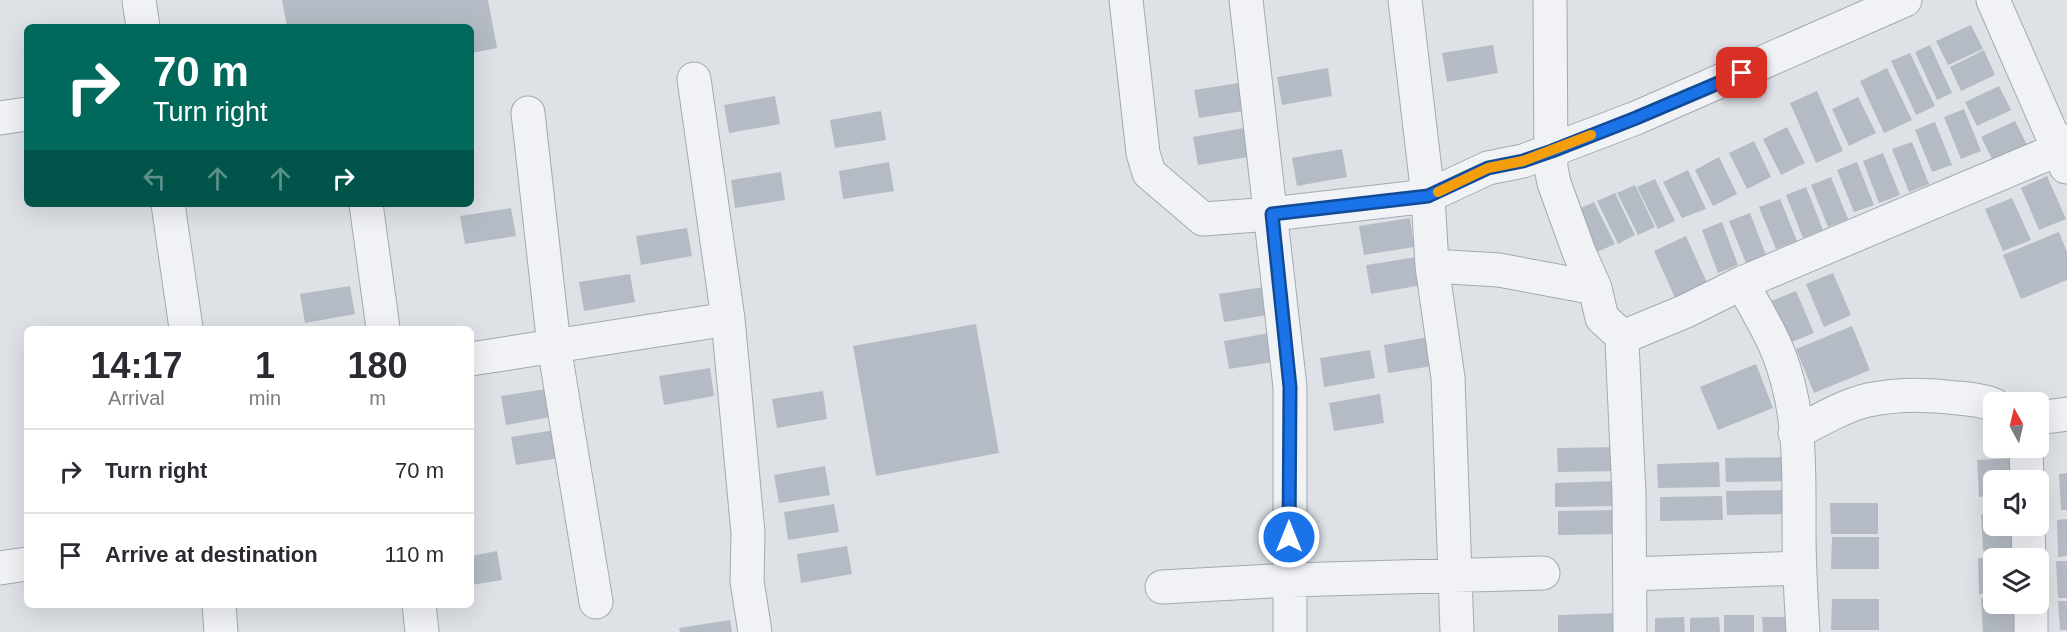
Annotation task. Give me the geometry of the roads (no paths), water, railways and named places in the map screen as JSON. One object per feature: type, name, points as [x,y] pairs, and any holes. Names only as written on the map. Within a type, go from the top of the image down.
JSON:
[{"type":"street","points":[[139,0],[143,24]]},
{"type":"street","points":[[1126,0],[1143,153],[1149,173],[1203,219],[1272,214],[1428,196],[1488,168],[1523,161],[1636,118],[1905,0]]},
{"type":"street","points":[[1246,0],[1290,387],[1290,632]]},
{"type":"street","points":[[1405,0],[1428,196],[1432,266],[1448,378],[1457,632]]},
{"type":"street","points":[[1550,0],[1551,168],[1554,183],[1579,252],[1595,288],[1602,318],[1623,337]]},
{"type":"street","points":[[1623,337],[1742,283],[2064,153],[1993,0]]},
{"type":"street","points":[[694,79],[728,318],[748,532],[747,581],[755,632]]},
{"type":"street","points":[[528,113],[554,346],[596,602]]},
{"type":"street","points":[[0,118],[24,114]]},
{"type":"street","points":[[168,207],[186,326]]},
{"type":"street","points":[[366,207],[383,326]]},
{"type":"street","points":[[1432,266],[1499,270],[1595,288]]},
{"type":"street","points":[[1742,283],[1773,339],[1785,370],[1798,460],[1799,568],[1803,632]]},
{"type":"street","points":[[474,359],[728,318]]},
{"type":"street","points":[[1623,337],[1629,494],[1630,632]]},
{"type":"street","points":[[1795,433],[1835,412],[1867,400],[1944,396],[1983,402]]},
{"type":"street","points":[[2049,416],[2067,414]]},
{"type":"street","points":[[1630,573],[1799,568]]},
{"type":"street","points":[[1162,587],[1289,580],[1543,573]]},
{"type":"street","points":[[219,608],[221,632]]},
{"type":"street","points":[[419,608],[422,632]]},
{"type":"street","points":[[2031,614],[2031,632]]}]
